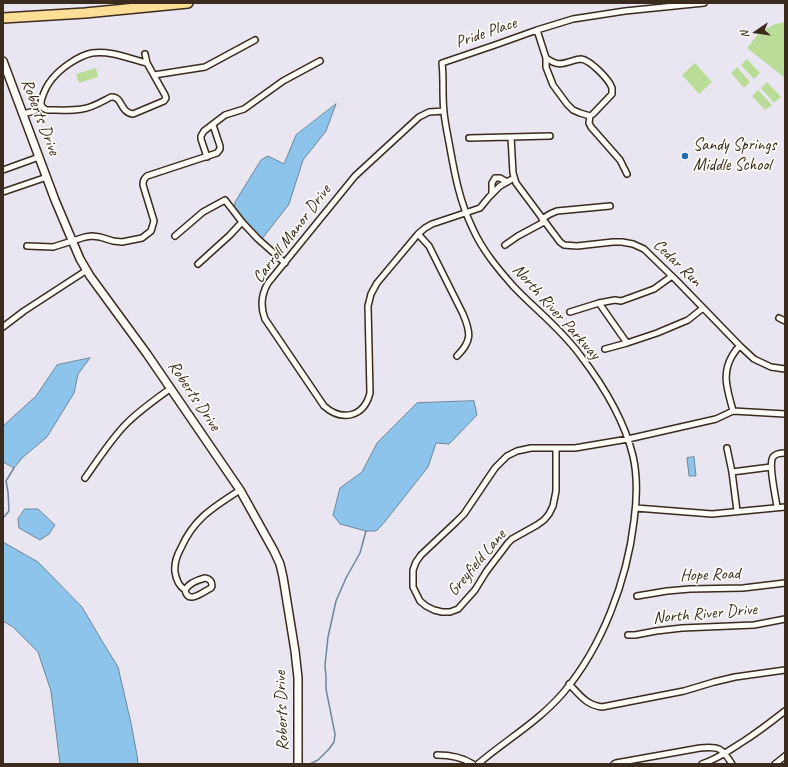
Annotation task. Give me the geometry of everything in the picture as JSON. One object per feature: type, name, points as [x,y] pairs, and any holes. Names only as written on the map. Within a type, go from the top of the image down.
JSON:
[{"type":"highway","points":[[5,18],[86,13],[188,3]]},
{"type":"street","name":"Pride Place","points":[[442,63],[573,19],[625,11],[704,3]]},
{"type":"street","points":[[537,30],[546,58],[546,67],[553,85],[558,93],[574,110],[580,114],[590,116]]},
{"type":"street","points":[[154,75],[205,67],[254,40]]},
{"type":"street","points":[[41,106],[41,101],[46,88],[51,80],[74,60],[83,55],[94,53],[112,54],[147,63]]},
{"type":"street","points":[[41,106],[47,110],[82,109],[92,107],[114,97],[118,99],[125,111],[133,114],[164,101],[166,98],[165,95],[147,63],[145,54]]},
{"type":"street","points":[[546,58],[557,64],[578,59],[585,60],[592,64],[611,86],[612,94],[590,116],[589,121],[591,127],[620,160],[627,174]]},
{"type":"street","name":"Roberts Drive","points":[[3,61],[72,242],[80,259],[171,388],[240,490],[280,564],[298,678],[298,764]]},
{"type":"street","points":[[207,157],[201,139],[204,131],[225,115],[244,108],[283,81],[320,61]]},
{"type":"street","name":"North River Parkway","points":[[442,63],[444,111],[455,175],[466,213],[480,242],[498,269],[515,288],[560,331],[579,353],[611,401],[628,439],[633,457],[637,492],[629,551],[617,595],[591,652],[577,675],[546,711],[530,725],[478,764]]},
{"type":"street","points":[[23,114],[34,111],[41,106]]},
{"type":"street","name":"Carroll Manor Drive","points":[[444,111],[429,112],[419,117],[355,176],[268,283],[263,295],[262,307],[266,319],[324,406],[330,411],[338,414],[354,414],[365,405],[368,399],[370,392],[368,306],[370,294],[377,283],[418,234],[425,228],[432,224],[466,213]]},
{"type":"street","points":[[27,246],[53,247],[92,236],[122,242],[142,238],[151,231],[154,221],[143,184],[144,179],[147,176],[217,153],[220,146],[213,124]]},
{"type":"street","points":[[469,138],[550,136]]},
{"type":"street","name":"Cedar Run","points":[[511,137],[513,172],[516,184],[560,242],[564,245],[577,246],[613,242],[633,244],[644,249],[754,359],[771,366],[785,368]]},
{"type":"street","points":[[3,170],[39,157]]},
{"type":"street","points":[[3,192],[47,177]]},
{"type":"street","points":[[492,194],[492,183],[495,178],[500,178],[507,182]]},
{"type":"street","points":[[466,213],[480,208],[500,186],[514,178]]},
{"type":"street","points":[[175,236],[203,212],[225,200],[242,222],[258,239],[285,263]]},
{"type":"street","points":[[505,245],[550,214],[557,211],[610,206]]},
{"type":"street","points":[[198,264],[242,222]]},
{"type":"street","points":[[418,234],[428,246],[467,323],[469,333],[468,341],[457,356]]},
{"type":"street","points":[[3,327],[24,310],[87,270]]},
{"type":"street","points":[[570,312],[599,303],[615,300],[621,301],[641,294],[654,289],[672,276]]},
{"type":"street","points":[[599,303],[627,343]]},
{"type":"street","points":[[605,349],[657,334],[688,320],[703,308]]},
{"type":"street","points":[[779,318],[785,321]]},
{"type":"street","points":[[740,346],[736,349],[729,362],[726,373],[732,411],[785,414]]},
{"type":"street","points":[[85,478],[119,431],[148,405],[171,388]]},
{"type":"street","name":"Greyfield Lane","points":[[556,448],[556,491],[550,514],[537,526],[512,539],[508,543],[486,572],[475,590],[458,609],[450,612],[442,612],[426,606],[420,601],[412,579],[416,562],[421,555],[460,518],[495,468],[508,456],[517,451],[531,448],[556,448],[575,448],[628,439],[716,419],[732,411]]},
{"type":"street","points":[[728,448],[738,511]]},
{"type":"street","points":[[777,507],[771,467],[772,458],[779,453],[785,453]]},
{"type":"street","points":[[732,472],[771,467]]},
{"type":"street","points":[[185,590],[196,581],[205,578],[212,581],[211,588],[193,597],[187,596],[185,590],[179,585],[175,568],[177,556],[184,539],[204,514],[240,490]]},
{"type":"street","points":[[636,508],[712,514],[785,507]]},
{"type":"street","name":"Hope Road","points":[[637,596],[667,591],[743,588],[785,583]]},
{"type":"street","name":"North River Drive","points":[[628,635],[682,628],[754,625],[785,619]]},
{"type":"street","points":[[570,684],[587,702],[594,706],[602,707],[684,692],[734,677],[785,670]]},
{"type":"street","points":[[702,764],[713,761],[726,753],[785,711]]},
{"type":"street","points":[[614,764],[710,747],[719,748],[726,753],[732,764]]},
{"type":"street","points":[[437,755],[451,755],[466,759],[473,764]]},
{"type":"street","points":[[775,764],[785,756]]},
{"type":"green space","points":[[785,22],[785,78],[747,48],[759,33],[775,24]]},
{"type":"green space","points":[[747,59],[760,73],[754,79],[741,65]]},
{"type":"green space","points":[[695,63],[712,82],[699,94],[682,75]]},
{"type":"green space","points":[[737,67],[750,82],[744,88],[731,73]]},
{"type":"green space","points":[[96,68],[98,77],[79,83],[76,74]]},
{"type":"green space","points":[[767,82],[781,97],[774,103],[761,88]]},
{"type":"green space","points":[[758,90],[772,105],[765,110],[752,96]]},
{"type":"water","points":[[336,104],[326,131],[303,160],[289,204],[262,239],[234,210],[235,202],[261,160],[268,156],[284,164],[296,135]]},
{"type":"water","points":[[90,358],[78,374],[74,393],[47,437],[22,458],[14,468],[3,462],[3,426],[36,396],[57,365]]},
{"type":"water","points":[[474,401],[477,415],[449,444],[436,443],[428,467],[376,531],[366,531],[340,524],[333,515],[340,488],[362,472],[377,443],[417,403]]},
{"type":"water","points":[[694,457],[696,476],[689,476],[687,458]]},
{"type":"water","points":[[25,509],[38,509],[55,525],[49,534],[40,540],[19,528],[18,519]]},
{"type":"water","points":[[3,542],[38,562],[82,607],[118,667],[131,723],[138,764],[60,764],[51,691],[38,652],[13,627],[3,621]]},
{"type":"waterway","points":[[3,518],[9,511],[6,481],[14,468]]},
{"type":"waterway","points":[[310,764],[318,760],[334,742],[335,734],[326,689],[325,665],[328,637],[336,601],[346,578],[360,553],[366,531]]},
{"type":"place","name":"Sandy Springs Middle School","points":[[685,156]]}]
